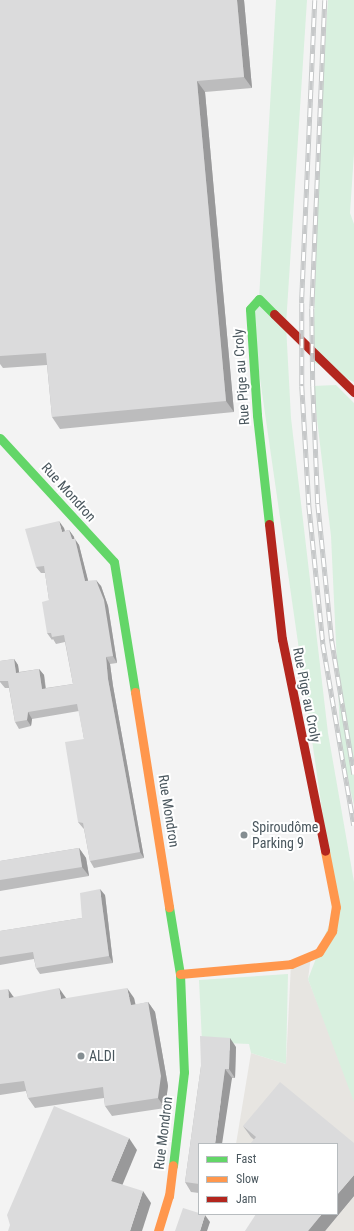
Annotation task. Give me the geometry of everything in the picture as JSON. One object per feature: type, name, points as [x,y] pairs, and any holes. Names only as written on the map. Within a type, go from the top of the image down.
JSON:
[{"type":"street","name":"Rue Pige au Croly","points":[[180,974],[291,964],[319,952],[332,932],[336,907],[282,639],[257,415],[250,309],[259,299],[326,362],[354,392]]},
{"type":"street","name":"Rue Mondron","points":[[0,438],[114,562],[180,974],[184,1072],[169,1196],[158,1231]]},
{"type":"shaded area","points":[[311,956],[308,979],[354,1096],[354,1231],[272,1231],[256,1215],[338,1215],[338,1143],[236,1143],[251,1053],[286,1064],[291,964]]},
{"type":"green space","points":[[276,0],[307,0],[286,325],[291,418],[328,733],[354,882],[354,1102],[308,979],[336,907],[250,309],[259,299]]},
{"type":"green space","points":[[328,0],[354,0],[354,153],[350,213],[354,224],[354,382],[313,362],[319,126]]},
{"type":"green space","points":[[336,385],[354,403],[354,805],[341,752],[331,536],[313,386]]},
{"type":"green space","points":[[288,974],[286,1064],[251,1053],[249,1044],[202,1042],[199,980]]},
{"type":"building","points":[[0,0],[237,0],[244,77],[197,81],[226,401],[52,417],[46,353],[0,356]]},
{"type":"building","points":[[59,521],[62,532],[69,530],[72,539],[75,539],[85,581],[96,580],[104,600],[113,656],[106,657],[108,679],[140,852],[90,861],[83,823],[78,822],[65,742],[84,739],[77,704],[28,712],[27,720],[15,722],[8,681],[0,681],[0,661],[14,659],[16,673],[39,669],[42,689],[73,684],[64,635],[52,637],[51,633],[47,633],[42,602],[49,600],[44,566],[36,567],[25,529]]},
{"type":"building","points":[[79,848],[82,867],[0,880],[0,861]]},
{"type":"building","points":[[100,889],[109,956],[36,968],[33,952],[0,957],[0,931],[82,918],[80,893]]},
{"type":"building","name":"ALDI","points":[[59,988],[61,999],[127,988],[131,1005],[148,1002],[161,1076],[158,1098],[105,1106],[103,1087],[28,1098],[24,1081],[0,1084],[0,990],[8,989],[9,998]]},
{"type":"building","points":[[200,1036],[230,1038],[229,1069],[225,1069],[215,1143],[198,1143],[198,1184],[185,1182],[201,1066]]},
{"type":"building","points":[[280,1082],[354,1143],[354,1175],[338,1194],[338,1143],[251,1143],[256,1137],[243,1126]]},
{"type":"building","points":[[54,1106],[129,1138],[111,1181],[143,1191],[130,1231],[8,1231],[10,1225],[7,1215]]},
{"type":"building","points":[[183,1208],[198,1213],[198,1215],[205,1215],[200,1231],[175,1231]]},
{"type":"building","points":[[255,1215],[321,1215],[308,1231],[245,1231]]},
{"type":"railway","points":[[315,0],[302,303],[302,386],[309,505],[323,644],[354,825]]},
{"type":"railway","points":[[325,0],[312,308],[313,386],[318,504],[332,641],[354,774]]},
{"type":"traffic: fast","points":[[269,524],[257,415],[250,309],[259,299],[274,314]]},
{"type":"traffic: fast","points":[[0,438],[114,562],[135,692]]},
{"type":"traffic: fast","points":[[169,907],[180,974],[184,1072],[173,1165]]},
{"type":"traffic: slow","points":[[135,692],[169,907]]},
{"type":"traffic: slow","points":[[180,974],[291,964],[319,952],[332,931],[336,907],[325,851]]},
{"type":"traffic: slow","points":[[158,1231],[169,1196],[173,1165]]},
{"type":"traffic: jam","points":[[274,314],[354,392]]},
{"type":"traffic: jam","points":[[269,524],[282,639],[325,851]]},
{"type":"place","name":"Spiroudôme Parking 9","points":[[244,835]]},
{"type":"place","name":"ALDI","points":[[81,1056]]}]
